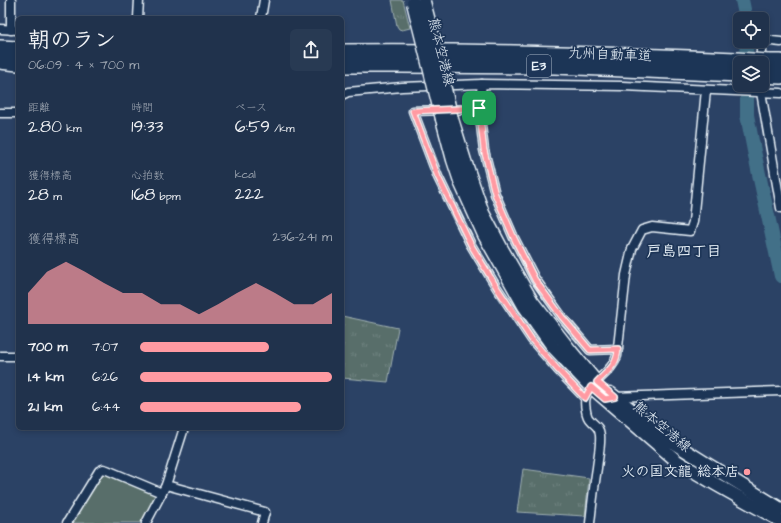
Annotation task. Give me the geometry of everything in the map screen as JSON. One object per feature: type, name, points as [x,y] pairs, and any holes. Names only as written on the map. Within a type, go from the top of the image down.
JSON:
[{"type":"highway","points":[[0,48],[16,49]]},
{"type":"highway","name":"九州自動車道","points":[[344,52],[556,53],[647,56],[733,68]]},
{"type":"highway","points":[[0,61],[16,63]]},
{"type":"highway","name":"九州自動車道","points":[[344,66],[555,66],[733,69]]},
{"type":"main road","name":"熊本空港線","points":[[418,1],[447,119],[453,160],[461,184],[484,235],[524,306],[540,329],[553,347],[678,462],[781,521]]},
{"type":"main road","name":"熊本空港線","points":[[610,398],[672,442],[781,509]]},
{"type":"street","points":[[0,29],[14,30],[11,0]]},
{"type":"street","points":[[138,16],[139,0]]},
{"type":"street","points":[[261,16],[264,0]]},
{"type":"street","points":[[769,41],[781,42]]},
{"type":"street","points":[[769,75],[781,93]]},
{"type":"street","points":[[344,94],[348,92],[402,87],[482,84],[623,86],[706,90],[733,83]]},
{"type":"street","points":[[482,84],[479,108],[484,150],[495,194],[514,238],[535,280],[562,317],[590,350],[618,349]]},
{"type":"street","points":[[769,84],[781,208]]},
{"type":"street","points":[[590,523],[600,445],[600,434],[597,425],[589,420],[586,411],[585,398],[594,384],[615,363],[618,349],[626,275],[632,249],[642,230],[652,227],[690,231],[693,222],[706,90]]},
{"type":"street","points":[[479,108],[413,111],[438,177],[471,245],[497,288],[532,340],[585,398]]},
{"type":"street","points":[[0,113],[16,113]]},
{"type":"street","points":[[0,356],[16,356]]},
{"type":"street","points":[[610,398],[781,391]]},
{"type":"street","points":[[146,523],[164,489],[183,430]]},
{"type":"street","points":[[67,523],[99,471],[103,469],[164,489],[265,512],[262,523]]},
{"type":"green space","points":[[392,0],[403,0],[410,28],[402,30],[397,26]]},
{"type":"green space","points":[[344,316],[398,328],[388,382],[344,378]]},
{"type":"green space","points":[[523,469],[589,478],[585,516],[517,512]]},
{"type":"green space","points":[[99,471],[162,493],[146,523],[67,523]]},
{"type":"waterway","points":[[742,0],[745,12]]},
{"type":"waterway","points":[[746,48],[747,56]]},
{"type":"waterway","points":[[747,92],[747,115],[781,276]]},
{"type":"place","name":"火の国文龍 総本店","points":[[747,472]]},
{"type":"district","name":"戸島四丁目","points":[[684,251]]},
{"type":"route","points":[[479,108],[484,150],[495,194],[514,238],[535,280],[562,317],[590,350],[618,349],[615,363],[597,382],[615,397],[605,399],[591,387],[585,398],[532,340],[497,288],[471,245],[438,177],[413,111],[479,108]]}]
